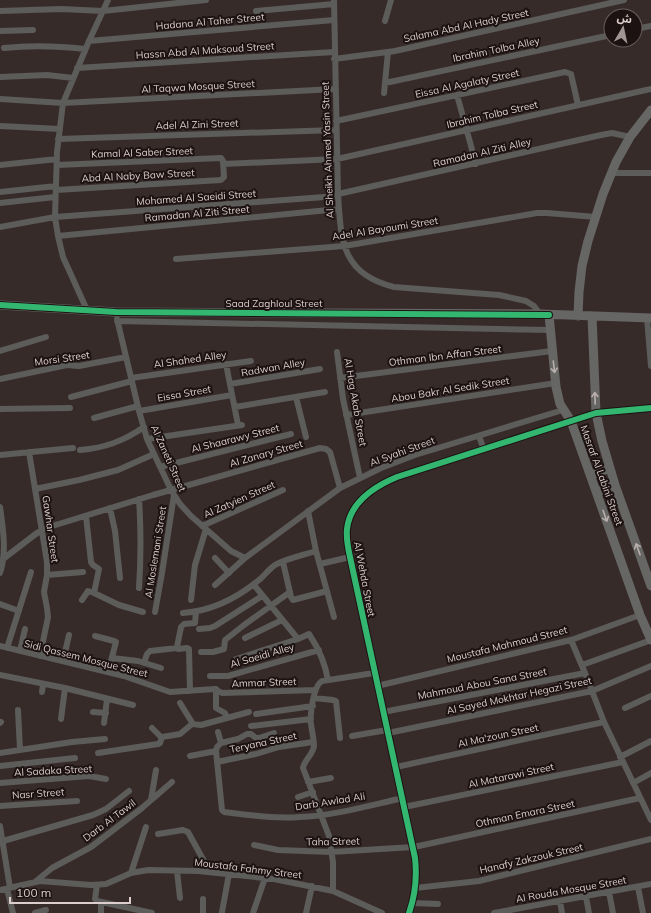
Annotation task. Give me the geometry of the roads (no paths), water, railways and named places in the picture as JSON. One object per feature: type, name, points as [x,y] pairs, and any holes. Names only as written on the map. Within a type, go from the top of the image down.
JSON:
[{"type":"main road","points":[[578,316],[582,266],[596,217],[616,162],[630,137],[651,110]]},
{"type":"main road","name":"Saad Zaghloul Street","points":[[0,305],[87,310],[117,317],[545,314],[649,318]]},
{"type":"main road","name":"Masraf Al Labini Street","points":[[545,314],[550,330],[560,404],[571,421],[640,615],[651,640]]},
{"type":"main road","name":"Masraf Al Labini Street","points":[[592,316],[596,413],[602,441],[615,485],[651,586]]},
{"type":"main road","points":[[590,475],[610,468]]},
{"type":"main road","points":[[597,492],[615,485]]},
{"type":"street","points":[[87,310],[63,257],[58,236],[55,217],[55,198],[58,139],[63,103],[85,49],[108,0]]},
{"type":"street","points":[[0,10],[54,9],[103,11],[206,0]]},
{"type":"street","points":[[385,21],[391,0]]},
{"type":"street","name":"Salama Abd Al Hady Street","points":[[334,59],[388,52],[624,0]]},
{"type":"street","points":[[256,11],[334,2]]},
{"type":"street","name":"Al Sheikh Ahmed Yasin Street","points":[[334,2],[338,195],[344,246],[348,256],[363,273],[384,285],[500,295],[526,301],[545,314]]},
{"type":"street","name":"Hadana Al Taher Street","points":[[89,41],[334,20]]},
{"type":"street","points":[[0,31],[32,30]]},
{"type":"street","name":"Ibrahim Tolba Alley","points":[[385,83],[603,36]]},
{"type":"street","points":[[4,48],[31,45],[85,49]]},
{"type":"street","name":"Hassn Abd Al Maksoud Street","points":[[77,68],[334,52]]},
{"type":"street","points":[[384,93],[388,52]]},
{"type":"street","name":"Eissa Al Agalaty Street","points":[[336,121],[569,72],[572,76],[578,105]]},
{"type":"street","points":[[0,77],[47,75],[73,78]]},
{"type":"street","name":"Al Taqwa Mosque Street","points":[[0,100],[63,103],[335,89]]},
{"type":"street","name":"Ibrahim Tolba Street","points":[[337,159],[651,89]]},
{"type":"street","points":[[457,95],[476,164]]},
{"type":"street","points":[[0,126],[60,129]]},
{"type":"street","name":"Adel Al Zini Street","points":[[58,139],[336,130]]},
{"type":"street","name":"Ramadan Al Ziti Alley","points":[[338,195],[612,133],[630,137]]},
{"type":"street","name":"Kamal Al Saber Street","points":[[57,162],[221,158],[223,164],[337,159]]},
{"type":"street","points":[[0,165],[57,162]]},
{"type":"street","name":"Abd Al Naby Baw Street","points":[[0,192],[221,180],[224,177],[223,164]]},
{"type":"street","points":[[612,173],[651,173]]},
{"type":"street","name":"Mohamed Al Saeidi Street","points":[[0,227],[55,217],[338,195]]},
{"type":"street","points":[[0,203],[55,198]]},
{"type":"street","name":"Ramadan Al Ziti Street","points":[[58,236],[339,209]]},
{"type":"street","name":"Adel Al Bayoumi Street","points":[[176,259],[344,246],[537,213],[596,217]]},
{"type":"street","name":"Saad Zaghloul Street","points":[[117,317],[550,330]]},
{"type":"street","name":"Al Zaneti Street","points":[[117,317],[138,408],[147,439],[172,493],[191,516],[231,551],[245,558]]},
{"type":"street","points":[[649,318],[651,366]]},
{"type":"street","points":[[0,351],[46,337]]},
{"type":"street","name":"Othman Ibn Affan Street","points":[[340,378],[552,351]]},
{"type":"street","name":"Al Hag Akab Street","points":[[337,352],[346,415],[360,478]]},
{"type":"street","name":"Morsi Street","points":[[0,379],[67,365],[79,366],[126,357]]},
{"type":"street","name":"Al Shahed Alley","points":[[70,397],[131,379],[251,361]]},
{"type":"street","points":[[147,439],[240,425],[226,364]]},
{"type":"street","name":"Radwan Alley","points":[[230,384],[320,369]]},
{"type":"street","name":"Abou Bakr Al Sedik Street","points":[[346,415],[556,383]]},
{"type":"street","points":[[235,407],[325,392]]},
{"type":"street","name":"Eissa Street","points":[[94,418],[138,408],[232,395]]},
{"type":"street","points":[[296,397],[306,437]]},
{"type":"street","points":[[0,409],[70,408]]},
{"type":"street","points":[[596,413],[651,408]]},
{"type":"street","name":"Al Syahi Street","points":[[215,585],[245,558],[340,488],[381,468],[563,410]]},
{"type":"street","name":"Al Wehda Street","points":[[409,913],[413,903],[415,888],[416,865],[414,847],[374,673],[350,557],[346,530],[351,511],[370,491],[386,481],[596,413]]},
{"type":"street","points":[[80,450],[114,444],[130,437],[144,427]]},
{"type":"street","name":"Al Shaarawy Street","points":[[160,467],[291,434]]},
{"type":"street","points":[[479,436],[484,450]]},
{"type":"street","points":[[0,455],[73,448]]},
{"type":"street","name":"Al Zanary Street","points":[[172,493],[320,448],[330,452],[340,488]]},
{"type":"street","name":"Gawhar Street","points":[[29,452],[47,562],[47,575],[44,592],[48,617],[40,656]]},
{"type":"street","points":[[35,489],[118,470],[154,454]]},
{"type":"street","name":"Al Zatyien Street","points":[[204,527],[284,490]]},
{"type":"street","points":[[2,559],[42,530],[110,508],[172,493]]},
{"type":"street","name":"Al Moslemani Street","points":[[155,612],[166,550],[172,493]]},
{"type":"street","points":[[139,500],[141,529],[139,588]]},
{"type":"street","points":[[0,507],[2,542],[0,573]]},
{"type":"street","points":[[110,508],[116,531],[120,578]]},
{"type":"street","points":[[308,511],[316,551],[334,617]]},
{"type":"street","points":[[86,516],[91,562],[99,569],[94,593]]},
{"type":"street","points":[[191,600],[195,565],[204,527]]},
{"type":"street","points":[[183,613],[214,608],[231,600],[254,585],[274,566],[316,551]]},
{"type":"street","points":[[320,564],[350,557]]},
{"type":"street","points":[[215,558],[229,573]]},
{"type":"street","points":[[283,562],[292,599],[295,600],[327,591]]},
{"type":"street","points":[[7,648],[31,572]]},
{"type":"street","points":[[47,575],[83,572]]},
{"type":"street","points":[[254,585],[298,639]]},
{"type":"street","points":[[82,600],[88,591],[119,605],[144,612]]},
{"type":"street","points":[[201,652],[209,653],[224,649],[225,640],[290,592]]},
{"type":"street","points":[[199,629],[215,626],[262,596]]},
{"type":"street","points":[[0,604],[19,611]]},
{"type":"street","points":[[177,648],[181,627],[184,624],[195,623],[196,612]]},
{"type":"street","name":"Moustafa Mahmoud Street","points":[[377,686],[571,640],[640,615]]},
{"type":"street","points":[[245,638],[282,620]]},
{"type":"street","points":[[20,651],[25,629]]},
{"type":"street","points":[[236,659],[298,639],[308,634],[319,650],[326,667],[328,680]]},
{"type":"street","points":[[63,661],[69,635]]},
{"type":"street","points":[[95,636],[115,641],[116,644],[108,672]]},
{"type":"street","points":[[571,640],[604,722],[640,798],[648,808],[651,820]]},
{"type":"street","points":[[582,665],[651,640]]},
{"type":"street","name":"Sidi Qassem Mosque Street","points":[[0,646],[138,680],[170,692],[190,691]]},
{"type":"street","points":[[144,663],[147,654],[150,651],[177,648],[189,650],[190,691]]},
{"type":"street","name":"Al Saeidi Alley","points":[[210,676],[228,676],[319,650]]},
{"type":"street","points":[[112,658],[144,663],[161,668]]},
{"type":"street","name":"Al Sayed Mokhtar Hegazi Street","points":[[352,736],[388,732],[592,691],[651,666]]},
{"type":"street","points":[[333,891],[332,852],[329,836],[303,768],[312,752],[313,742],[311,719],[315,690],[319,682],[374,673]]},
{"type":"street","name":"Mahmoud Abou Sana Street","points":[[383,712],[585,673]]},
{"type":"street","points":[[0,675],[65,688],[133,705]]},
{"type":"street","points":[[42,692],[43,684]]},
{"type":"street","points":[[61,719],[65,688]]},
{"type":"street","points":[[216,689],[216,708],[225,713],[227,718]]},
{"type":"street","name":"Ammar Street","points":[[190,691],[216,689],[222,693],[315,690]]},
{"type":"street","points":[[624,708],[651,696]]},
{"type":"street","points":[[314,698],[336,701],[340,738]]},
{"type":"street","points":[[104,723],[107,699]]},
{"type":"street","points":[[180,703],[193,724]]},
{"type":"street","points":[[256,714],[312,706]]},
{"type":"street","points":[[18,710],[20,750]]},
{"type":"street","points":[[93,712],[106,713]]},
{"type":"street","points":[[161,737],[180,734],[193,724],[201,724],[249,712]]},
{"type":"street","points":[[182,719],[187,713]]},
{"type":"street","points":[[251,726],[311,719]]},
{"type":"street","name":"Al Ma'zoun Street","points":[[396,767],[604,722]]},
{"type":"street","points":[[152,728],[161,737]]},
{"type":"street","points":[[218,732],[221,743]]},
{"type":"street","points":[[190,756],[216,751],[217,747],[221,743],[238,739],[247,734],[251,734],[253,737],[259,738],[274,733]]},
{"type":"street","points":[[98,753],[158,744],[160,743],[161,737]]},
{"type":"street","points":[[0,753],[72,742],[105,740]]},
{"type":"street","name":"Al Matarawi Street","points":[[404,807],[622,760],[651,741]]},
{"type":"street","name":"Teryana Street","points":[[217,762],[256,754],[279,747],[313,742]]},
{"type":"street","name":"Darb Awlad Ali","points":[[216,751],[222,810],[224,812],[285,818],[322,815],[403,798]]},
{"type":"street","points":[[0,766],[75,758]]},
{"type":"street","points":[[151,800],[156,770]]},
{"type":"street","points":[[633,783],[651,773]]},
{"type":"street","name":"Al Sadaka Street","points":[[0,783],[83,776],[106,779]]},
{"type":"street","points":[[308,782],[331,778]]},
{"type":"street","name":"Darb Al Tawil","points":[[35,882],[52,868],[91,847],[172,782]]},
{"type":"street","points":[[3,841],[93,815],[106,809],[130,791]]},
{"type":"street","points":[[298,797],[313,792]]},
{"type":"street","name":"Othman Emara Street","points":[[414,847],[640,798]]},
{"type":"street","name":"Nasr Street","points":[[0,806],[77,800]]},
{"type":"street","points":[[0,826],[13,913]]},
{"type":"street","points":[[131,873],[146,827]]},
{"type":"street","points":[[158,834],[183,830],[188,832],[210,872]]},
{"type":"street","name":"Hanafy Zakzouk Street","points":[[415,888],[479,881],[651,839]]},
{"type":"street","name":"Taha Street","points":[[254,846],[278,850],[332,852],[414,847]]},
{"type":"street","name":"Moustafa Fahmy Street","points":[[35,882],[47,881],[97,885],[113,882],[131,873],[148,870],[210,872],[266,878],[312,886],[333,891],[378,912]]},
{"type":"street","points":[[177,870],[180,898]]},
{"type":"street","points":[[222,912],[229,874]]},
{"type":"street","points":[[253,913],[266,878]]},
{"type":"street","points":[[0,890],[35,882]]},
{"type":"street","name":"Al Rouda Mosque Street","points":[[494,913],[651,884]]},
{"type":"street","points":[[97,885],[96,901],[152,913]]},
{"type":"street","points":[[306,913],[312,886]]},
{"type":"street","points":[[638,887],[644,913]]},
{"type":"street","points":[[609,892],[613,913]]},
{"type":"street","points":[[586,896],[589,913]]},
{"type":"street","points":[[203,899],[203,913]]},
{"type":"street","points":[[560,901],[562,913]]},
{"type":"street","points":[[101,902],[101,913]]},
{"type":"street","points":[[413,903],[438,904]]},
{"type":"street","points":[[35,913],[46,910]]}]
